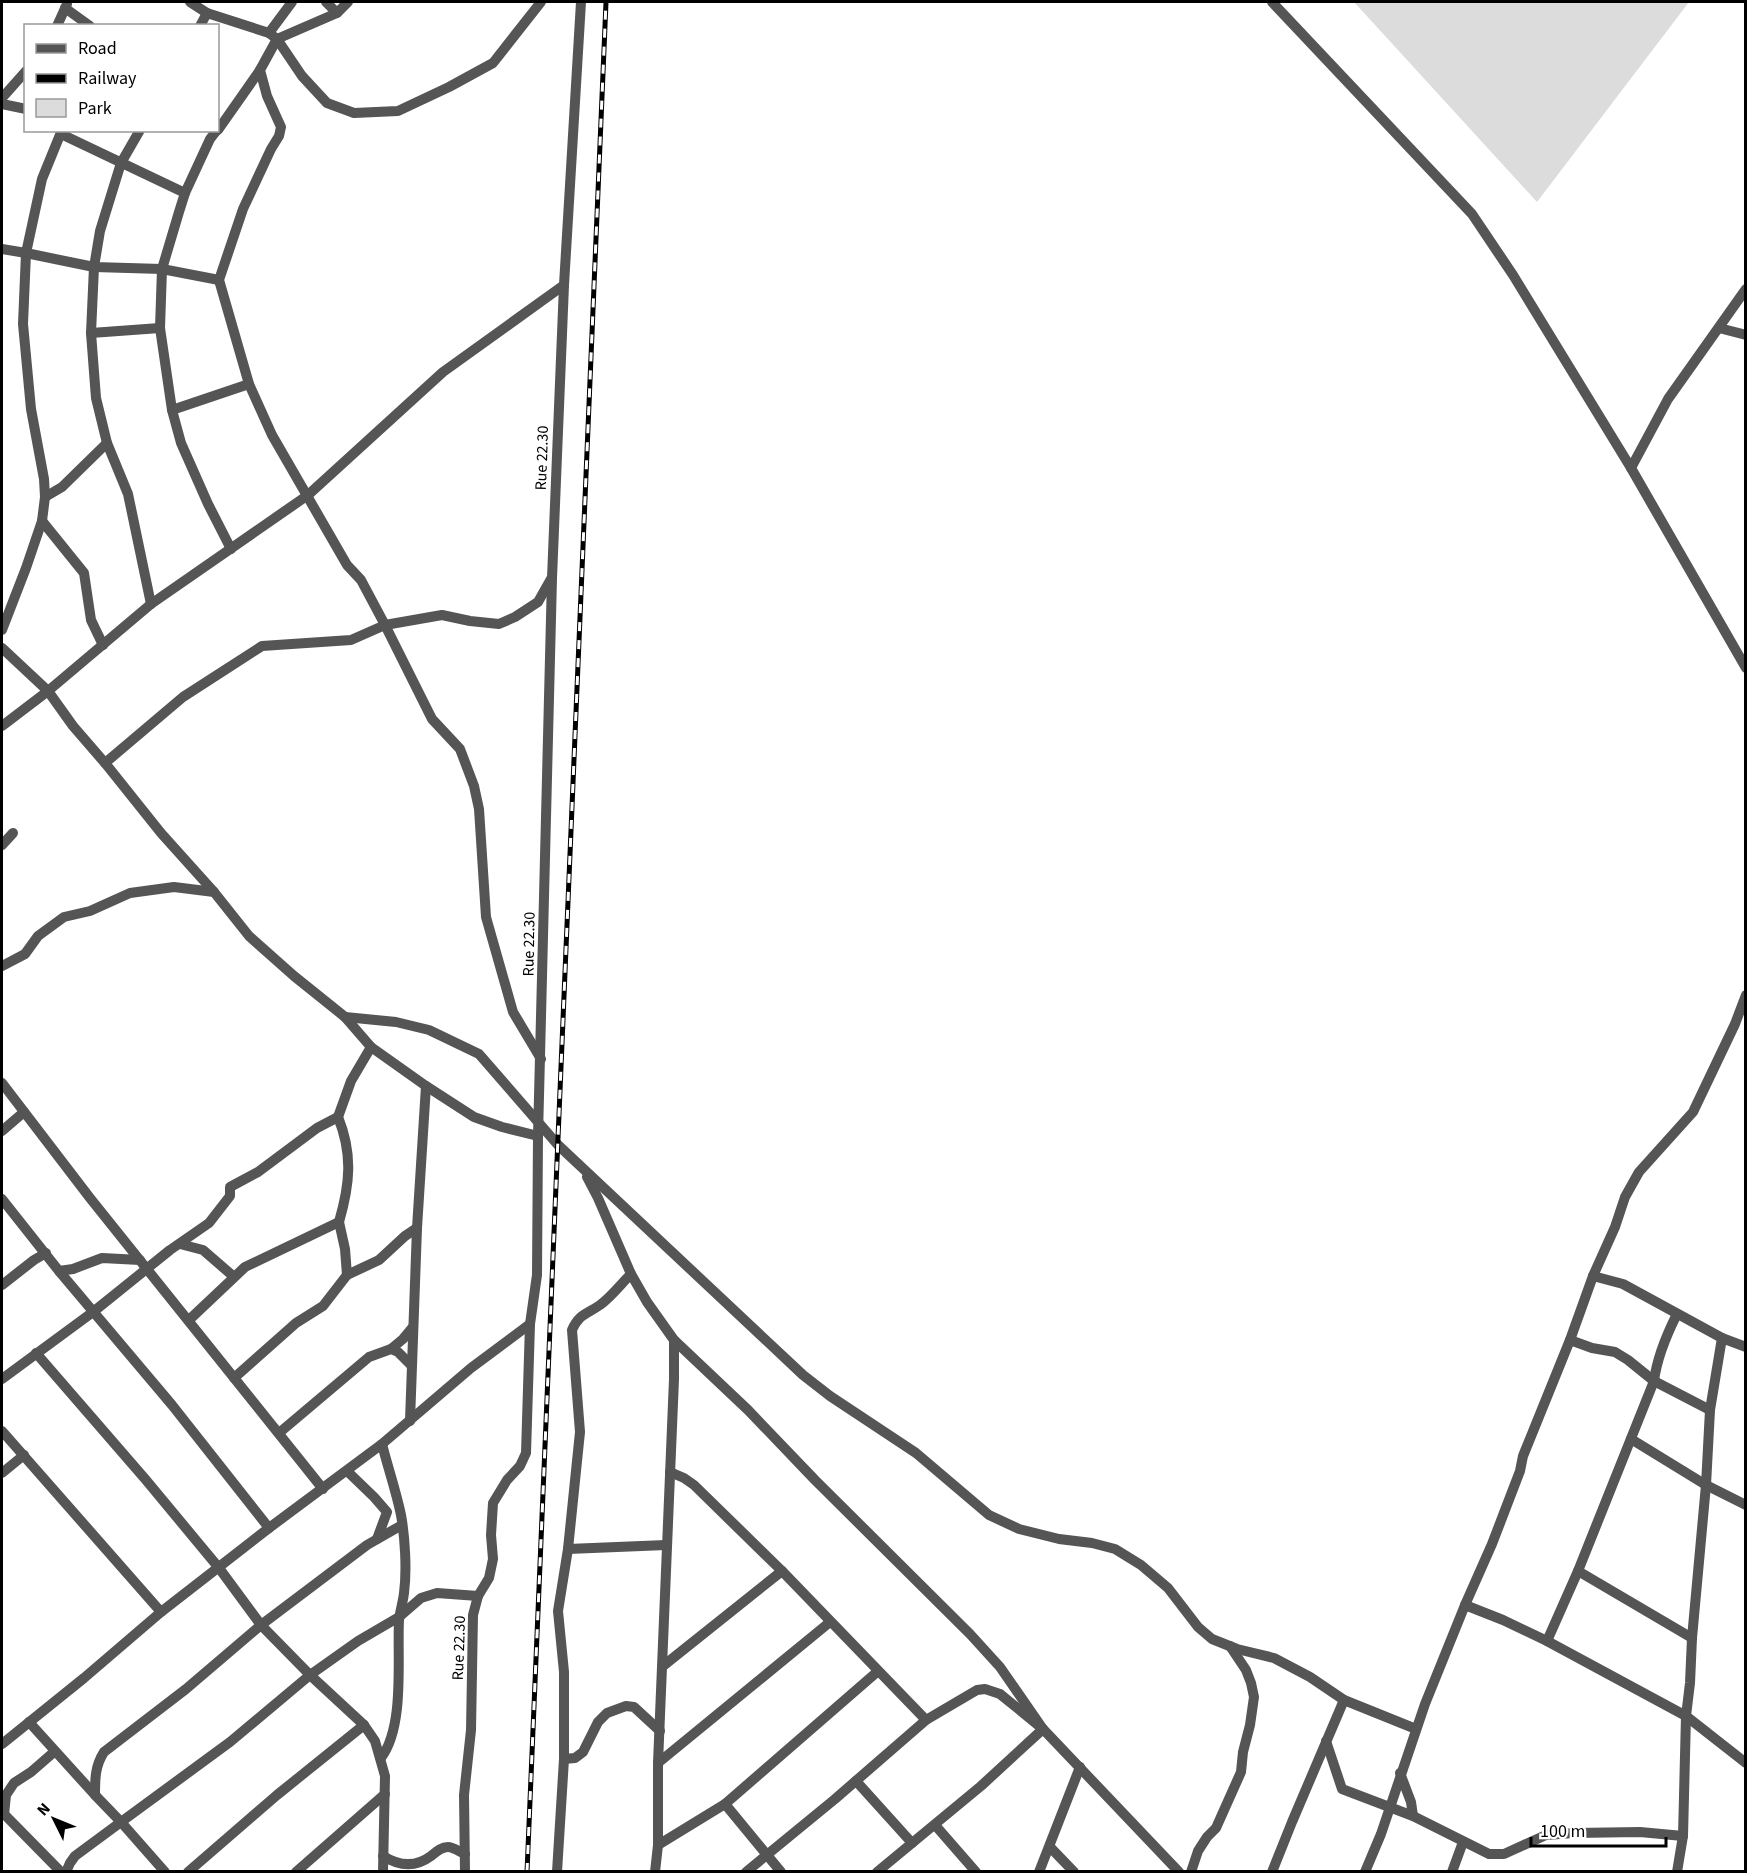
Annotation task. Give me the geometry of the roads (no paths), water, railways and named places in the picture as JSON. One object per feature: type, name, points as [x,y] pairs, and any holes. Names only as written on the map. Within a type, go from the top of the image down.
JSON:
[{"type":"street","points":[[190,2],[207,13],[273,36],[302,76],[327,103],[354,113],[398,111],[493,63],[541,2]]},
{"type":"street","points":[[219,127],[260,70],[273,36],[292,2]]},
{"type":"street","points":[[326,2],[337,14]]},
{"type":"street","points":[[273,36],[337,14],[348,2]]},
{"type":"street","name":"Rue 22.30","points":[[465,1872],[464,1795],[471,1730],[473,1615],[478,1596],[489,1578],[493,1559],[491,1534],[493,1503],[507,1480],[520,1466],[526,1453],[530,1324],[537,1275],[538,1136],[552,578],[564,285],[581,2]]},
{"type":"street","points":[[1272,2],[1472,214],[1519,285],[1631,468],[1746,668]]},
{"type":"street","points":[[58,24],[66,5],[88,24]]},
{"type":"street","points":[[201,24],[207,13]]},
{"type":"street","points":[[260,70],[267,96],[281,127],[279,136],[243,209],[219,280],[249,384],[272,435],[347,565],[361,580],[432,718],[460,749],[474,786],[479,809],[486,916],[513,1012],[541,1059]]},
{"type":"street","points":[[2,98],[24,74]]},
{"type":"street","points":[[2,104],[24,109]]},
{"type":"street","points":[[2,630],[42,520],[45,496],[31,409],[23,324],[26,253],[42,179],[62,132],[185,193]]},
{"type":"street","points":[[139,132],[121,163],[100,231],[94,267],[91,333],[96,398],[107,443],[128,494],[151,604]]},
{"type":"street","points":[[215,132],[185,193],[162,269],[160,328],[172,410],[181,443],[231,549]]},
{"type":"street","points":[[2,249],[94,267],[162,269],[219,280]]},
{"type":"street","points":[[2,726],[48,691],[151,604],[308,495],[443,372],[564,285]]},
{"type":"street","points":[[1631,468],[1668,399],[1746,289]]},
{"type":"street","points":[[91,333],[160,328]]},
{"type":"street","points":[[1719,328],[1746,335]]},
{"type":"street","points":[[172,410],[249,384]]},
{"type":"street","points":[[45,496],[62,487],[107,443]]},
{"type":"street","points":[[42,520],[84,573],[91,620],[103,645]]},
{"type":"street","points":[[105,763],[183,697],[262,646],[351,640],[386,625],[442,615],[499,624],[538,602],[552,578]]},
{"type":"street","points":[[2,648],[48,691],[73,726],[249,936],[345,1017],[371,1047],[426,1086],[474,1117],[538,1136]]},
{"type":"street","points":[[2,845],[13,833]]},
{"type":"street","points":[[2,966],[25,954],[38,936],[64,917],[90,911],[130,893],[174,887],[214,892]]},
{"type":"street","points":[[1365,1872],[1381,1834],[1400,1773],[1448,1644],[1459,1624],[1492,1544],[1520,1471],[1523,1456],[1625,1197],[1639,1172],[1693,1112],[1735,1024],[1746,995]]},
{"type":"street","points":[[345,1017],[396,1022],[429,1030],[479,1054],[582,1168],[803,1375],[830,1396],[916,1453],[989,1515],[1018,1529],[1115,1549],[1140,1565],[1168,1588],[1205,1634],[1230,1647],[1274,1658],[1310,1677],[1344,1700],[1416,1729]]},
{"type":"street","points":[[2,1379],[93,1312],[143,1264],[180,1244],[209,1223],[230,1196],[230,1187],[258,1172],[318,1128],[338,1117],[351,1081],[371,1047]]},
{"type":"street","points":[[2,1083],[323,1489]]},
{"type":"street","points":[[410,1421],[417,1228],[426,1086]]},
{"type":"street","points":[[2,1131],[24,1112]]},
{"type":"street","points":[[338,1117],[346,1137],[349,1165],[339,1222],[345,1249],[347,1275]]},
{"type":"street","points":[[582,1168],[598,1198],[631,1274],[647,1302],[674,1340],[748,1410],[970,1634],[1000,1667],[1043,1729]]},
{"type":"street","points":[[2,1199],[59,1271],[172,1404],[269,1528]]},
{"type":"street","points":[[189,1320],[245,1267],[339,1222]]},
{"type":"street","points":[[234,1378],[296,1323],[323,1306],[347,1275],[379,1260],[417,1228]]},
{"type":"street","points":[[180,1244],[203,1250],[233,1276]]},
{"type":"street","points":[[2,1285],[46,1253]]},
{"type":"street","points":[[59,1271],[73,1269],[102,1258],[143,1264]]},
{"type":"street","points":[[557,1872],[564,1759],[564,1672],[558,1611],[568,1549],[580,1432],[572,1330],[584,1313],[600,1305],[631,1274]]},
{"type":"street","points":[[1593,1276],[1623,1284],[1722,1338],[1746,1347]]},
{"type":"street","points":[[1547,1641],[1631,1439],[1654,1381],[1661,1347],[1677,1314]]},
{"type":"street","points":[[2,1744],[161,1612],[382,1444],[471,1368],[530,1324]]},
{"type":"street","points":[[279,1433],[369,1357],[391,1349],[413,1327]]},
{"type":"street","points":[[1677,1872],[1683,1836],[1686,1716],[1706,1485],[1710,1410],[1722,1338]]},
{"type":"street","points":[[655,1872],[658,1845],[658,1763],[674,1340]]},
{"type":"street","points":[[1570,1340],[1592,1348],[1615,1352],[1654,1381],[1710,1410]]},
{"type":"street","points":[[391,1349],[398,1352],[411,1365]]},
{"type":"street","points":[[36,1353],[219,1568],[261,1625],[364,1725],[375,1741],[386,1776],[383,1872]]},
{"type":"street","points":[[2,1431],[161,1612]]},
{"type":"street","points":[[1631,1439],[1706,1485],[1746,1505]]},
{"type":"street","points":[[381,1758],[388,1749],[396,1708],[399,1617],[404,1592],[401,1515],[382,1444]]},
{"type":"street","points":[[2,1473],[24,1455]]},
{"type":"street","points":[[347,1471],[387,1512],[377,1539]]},
{"type":"street","points":[[670,1472],[694,1485],[782,1571],[877,1672],[926,1720]]},
{"type":"street","points":[[94,1795],[98,1762],[104,1752],[186,1689],[261,1625],[367,1545],[402,1525]]},
{"type":"street","points":[[568,1549],[666,1545]]},
{"type":"street","points":[[663,1666],[782,1571]]},
{"type":"street","points":[[1578,1571],[1692,1638]]},
{"type":"street","points":[[66,1872],[69,1863],[80,1852],[230,1742],[310,1675],[358,1641],[399,1617],[420,1598],[437,1593],[478,1596]]},
{"type":"street","points":[[1465,1605],[1547,1641],[1686,1716],[1746,1763]]},
{"type":"street","points":[[658,1763],[830,1622]]},
{"type":"street","points":[[1191,1872],[1198,1851],[1216,1828],[1241,1772],[1250,1725],[1254,1697],[1251,1683],[1246,1670],[1230,1647]]},
{"type":"street","points":[[658,1845],[725,1804],[877,1672]]},
{"type":"street","points":[[746,1872],[926,1720],[977,1690],[985,1689],[1000,1694],[1043,1729],[1179,1872]]},
{"type":"street","points":[[1272,1872],[1344,1700]]},
{"type":"street","points":[[564,1759],[575,1758],[583,1752],[598,1722],[607,1713],[618,1708],[634,1707],[660,1731]]},
{"type":"street","points":[[28,1722],[94,1795],[122,1822],[165,1872]]},
{"type":"street","points":[[188,1872],[277,1795],[364,1725]]},
{"type":"street","points":[[877,1872],[998,1771],[1043,1729]]},
{"type":"street","points":[[1326,1741],[1342,1789],[1413,1816],[1489,1854],[1504,1854],[1546,1835],[1640,1832],[1683,1836]]},
{"type":"street","points":[[54,1752],[14,1783],[6,1796],[3,1813],[61,1872]]},
{"type":"street","points":[[1040,1872],[1080,1767]]},
{"type":"street","points":[[1400,1773],[1411,1802],[1413,1816]]},
{"type":"street","points":[[856,1781],[912,1843]]},
{"type":"street","points":[[296,1872],[385,1794]]},
{"type":"street","points":[[725,1804],[781,1872]]},
{"type":"street","points":[[935,1825],[971,1869]]},
{"type":"street","points":[[1452,1872],[1463,1842]]},
{"type":"street","points":[[383,1856],[405,1865],[428,1859],[446,1847],[465,1854]]},
{"type":"street","points":[[1050,1847],[1074,1872]]},
{"type":"railway","points":[[527,1872],[606,2]]}]
